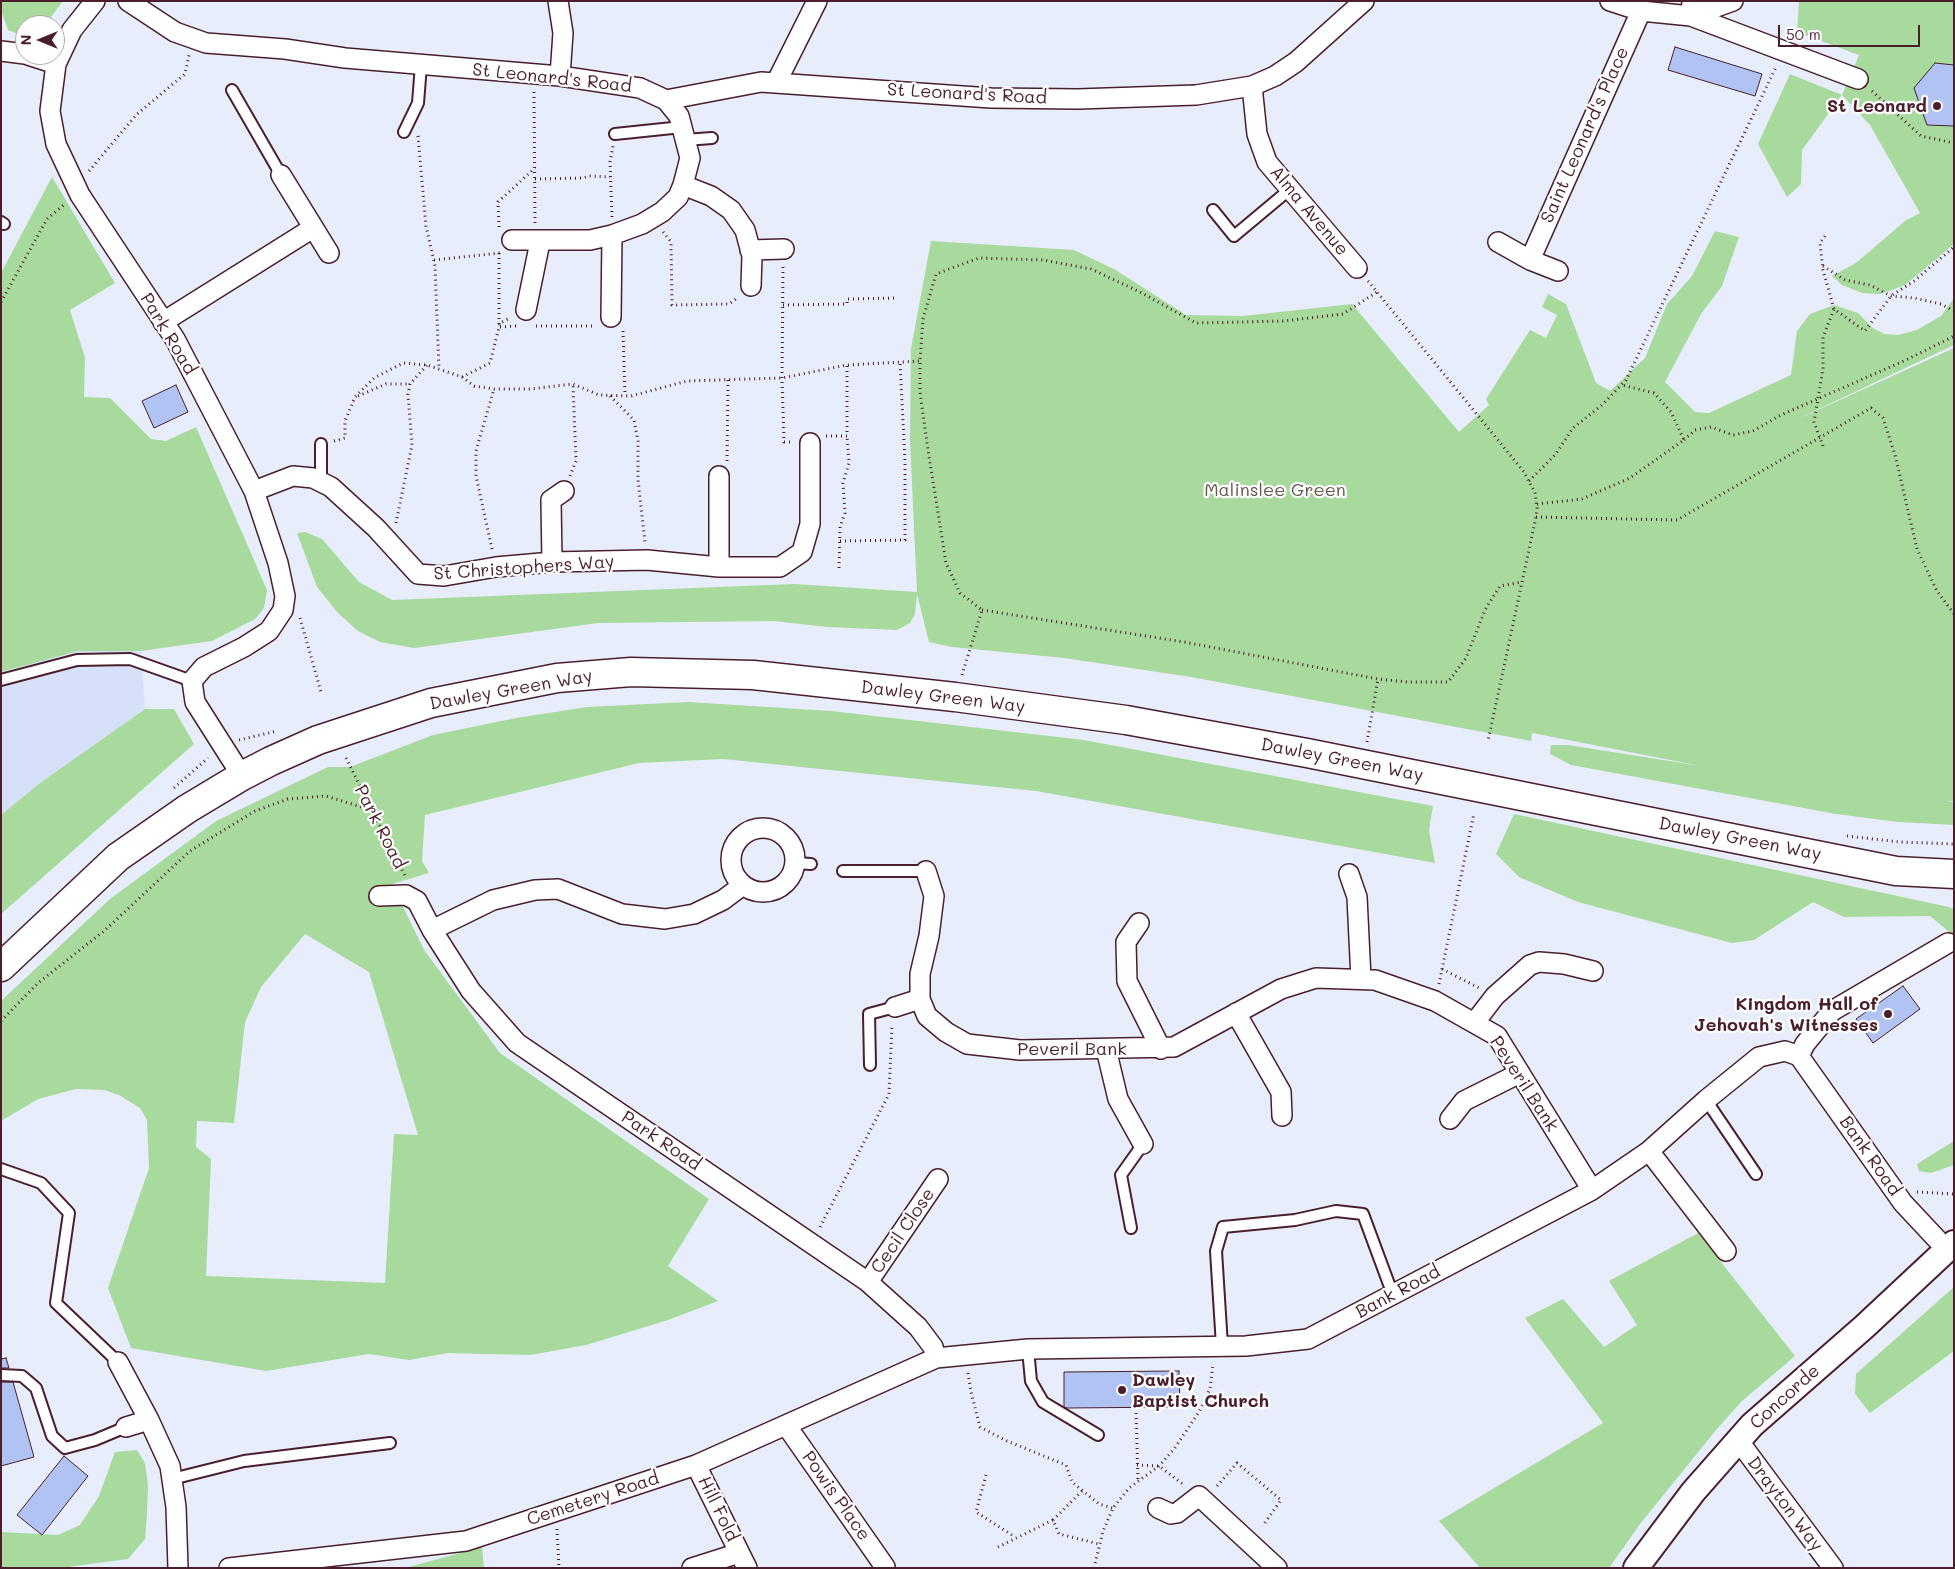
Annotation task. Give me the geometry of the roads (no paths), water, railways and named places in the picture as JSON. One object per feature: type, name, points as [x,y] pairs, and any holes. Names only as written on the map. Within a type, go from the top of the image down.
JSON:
[{"type":"main road","name":"Dawley Green Way","points":[[1,967],[118,857],[187,809],[242,776],[318,740],[431,703],[470,694],[557,678],[631,672],[753,675],[955,697],[1126,720],[1316,755],[1896,871],[1954,874]]},
{"type":"street","name":"Park Road","points":[[65,45],[72,30],[96,1]]},
{"type":"street","name":"St Leonard's Road","points":[[128,1],[175,32],[206,43],[285,49],[344,58],[560,76],[640,88],[666,100],[761,82],[991,98],[1078,99],[1196,95],[1252,86]]},
{"type":"street","points":[[558,1],[563,33],[560,76]]},
{"type":"street","points":[[776,83],[817,1]]},
{"type":"street","points":[[1252,86],[1275,76],[1296,62],[1364,1]]},
{"type":"street","points":[[1610,1],[1641,11],[1691,8],[1733,1]]},
{"type":"street","points":[[1691,8],[1784,51],[1858,79]]},
{"type":"street","name":"Saint Leonard's Place","points":[[1530,260],[1641,11]]},
{"type":"street","points":[[1,51],[15,53]]},
{"type":"street","name":"Park Road","points":[[56,65],[50,112],[56,144],[78,191],[175,339],[254,491],[278,563],[285,596],[283,610],[269,631],[244,647],[204,667],[192,681]]},
{"type":"street","name":"Alma Avenue","points":[[1252,86],[1258,142],[1267,162],[1357,268]]},
{"type":"street","points":[[502,244],[590,240],[612,235],[653,218],[662,212],[678,197],[690,158],[679,116],[666,100]]},
{"type":"street","points":[[281,175],[329,253]]},
{"type":"street","points":[[683,185],[711,196],[731,210],[745,230],[750,250],[751,286]]},
{"type":"street","points":[[164,322],[313,228]]},
{"type":"street","points":[[611,317],[612,235]]},
{"type":"street","points":[[525,321],[537,242]]},
{"type":"street","points":[[1498,242],[1530,260],[1558,271]]},
{"type":"street","points":[[750,250],[784,249]]},
{"type":"street","name":"St Christophers Way","points":[[254,491],[293,476],[313,478],[332,487],[388,541],[418,574],[444,576],[496,567],[552,562],[647,560],[719,568],[780,567],[802,552],[810,524],[810,443]]},
{"type":"street","points":[[719,476],[719,568]]},
{"type":"street","points":[[552,562],[551,500],[564,491]]},
{"type":"street","points":[[192,681],[195,702],[242,776]]},
{"type":"street","points":[[763,828],[774,830],[783,836],[803,863],[780,888],[761,892],[743,885],[736,876],[732,855],[742,836],[752,830],[763,828]]},
{"type":"street","points":[[895,1007],[920,1000],[920,974],[929,936],[934,896],[926,871]]},
{"type":"street","points":[[1348,874],[1357,897],[1361,979]]},
{"type":"street","points":[[432,930],[493,900],[535,890],[558,889],[622,914],[664,919],[694,914],[723,900],[743,885]]},
{"type":"street","name":"Park Road","points":[[378,896],[406,895],[414,897],[432,930],[471,991],[517,1043],[868,1282],[918,1327],[933,1347],[936,1358]]},
{"type":"street","points":[[1139,922],[1126,942],[1127,981],[1161,1049]]},
{"type":"street","points":[[1799,1056],[1805,1044],[1832,1012],[1948,943]]},
{"type":"street","points":[[1475,1022],[1495,996],[1530,965],[1539,962],[1564,964],[1593,971]]},
{"type":"street","name":"Peveril Bank","points":[[920,1000],[927,1016],[946,1032],[967,1044],[1020,1050],[1161,1049],[1174,1047],[1281,989],[1316,978],[1375,980],[1435,1001],[1497,1036],[1592,1190]]},
{"type":"street","points":[[1236,1013],[1281,1092],[1282,1116]]},
{"type":"street","points":[[1106,1049],[1118,1099],[1143,1144]]},
{"type":"street","name":"Bank Road","points":[[936,1358],[1028,1349],[1218,1346],[1308,1340],[1592,1190],[1649,1151],[1706,1100],[1759,1058],[1785,1051],[1799,1056],[1903,1204],[1950,1246]]},
{"type":"street","points":[[1450,1119],[1464,1101],[1520,1073]]},
{"type":"street","points":[[1649,1151],[1726,1251]]},
{"type":"street","name":"Cecil Close","points":[[868,1282],[938,1179]]},
{"type":"street","name":"Concorde","points":[[1636,1568],[1693,1492],[1752,1425],[1950,1246]]},
{"type":"street","name":"Cemetery Road","points":[[229,1568],[466,1541],[696,1465],[936,1358]]},
{"type":"street","points":[[118,1362],[150,1420],[170,1466],[176,1507],[178,1568]]},
{"type":"street","points":[[126,1427],[150,1420]]},
{"type":"street","name":"Powis Place","points":[[786,1425],[885,1567]]},
{"type":"street","name":"Drayton Way","points":[[1738,1440],[1831,1567]]},
{"type":"street","name":"Hill Fold","points":[[692,1568],[743,1560],[696,1465]]},
{"type":"street","points":[[1158,1508],[1171,1514],[1177,1513],[1199,1496],[1277,1568]]},
{"type":"lane","points":[[404,132],[416,112],[421,65]]},
{"type":"lane","points":[[232,90],[281,175]]},
{"type":"lane","points":[[615,134],[684,133],[712,138]]},
{"type":"lane","points":[[1213,210],[1234,236],[1289,190]]},
{"type":"lane","points":[[321,444],[321,482]]},
{"type":"lane","points":[[1,680],[77,660],[130,659],[192,681]]},
{"type":"lane","points":[[843,871],[926,871]]},
{"type":"lane","points":[[870,1065],[869,1014],[895,1007]]},
{"type":"lane","points":[[1706,1100],[1756,1174]]},
{"type":"lane","points":[[1131,1228],[1121,1176],[1143,1144]]},
{"type":"lane","points":[[1,1169],[41,1183],[69,1213],[56,1303],[118,1362]]},
{"type":"lane","points":[[1218,1346],[1216,1252],[1222,1226],[1295,1220],[1336,1211],[1362,1214],[1393,1295]]},
{"type":"lane","points":[[1028,1349],[1031,1381],[1043,1402],[1098,1435]]},
{"type":"lane","points":[[1,1376],[22,1376],[36,1388],[52,1436],[65,1448],[95,1440],[126,1427]]},
{"type":"lane","points":[[172,1480],[244,1461],[390,1444]]},
{"type":"place","name":"St Leonard","points":[[1937,106]]},
{"type":"place","name":"Kingdom Hall of Jehovah's Witnesses","points":[[1888,1014]]},
{"type":"place","name":"Dawley Baptist Church","points":[[1122,1390]]},
{"type":"park label","name":"Malinslee Green","points":[[1275,490]]}]
